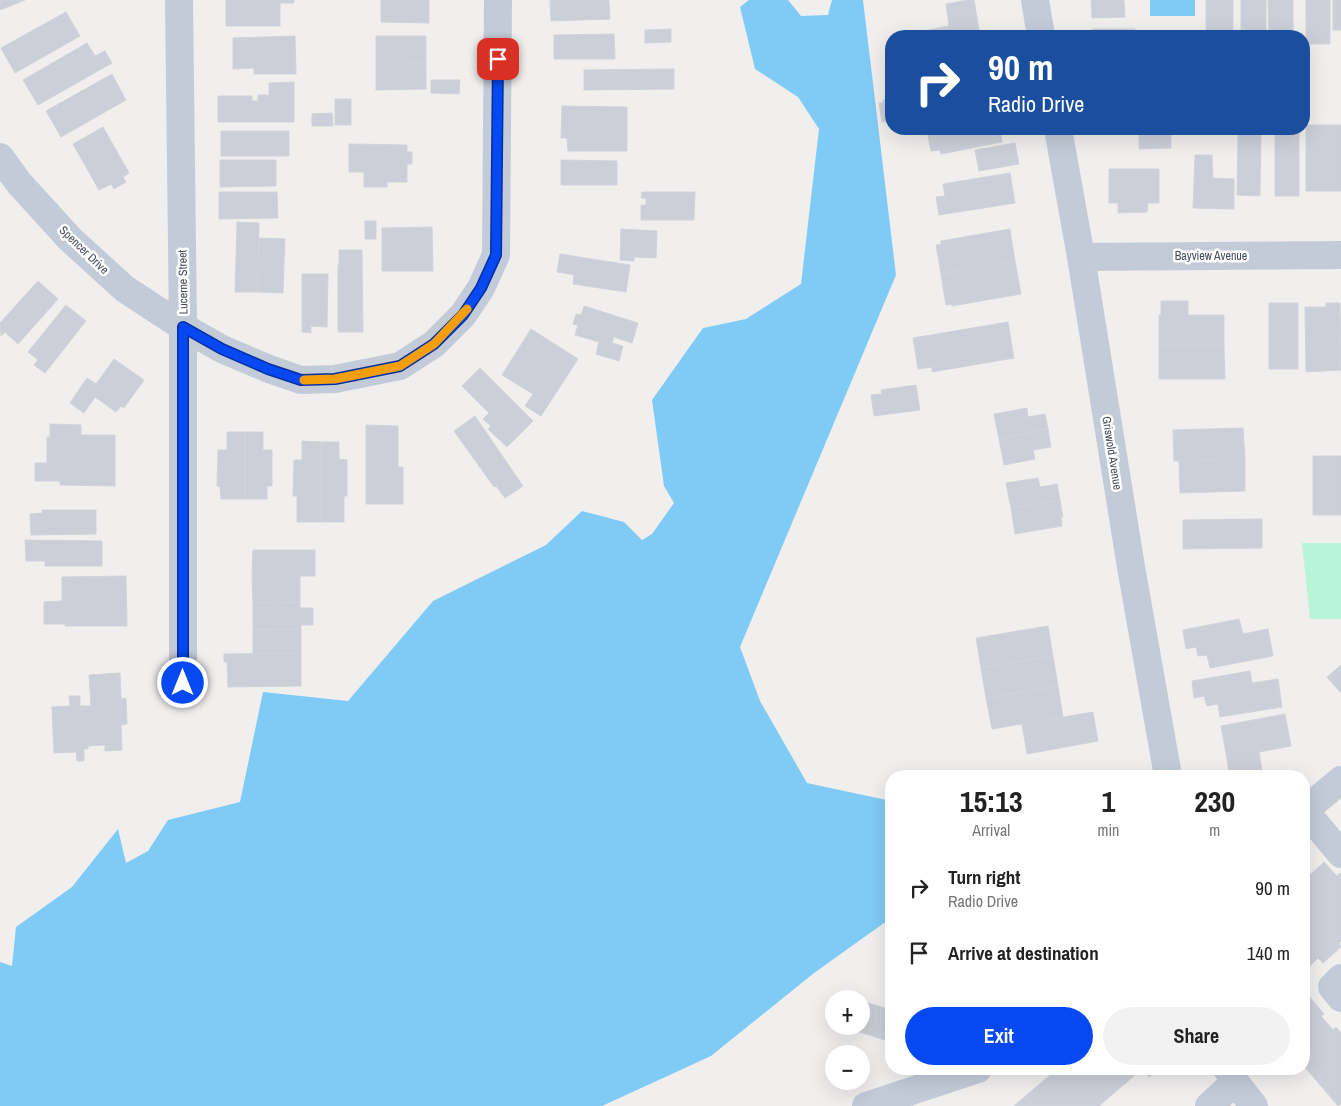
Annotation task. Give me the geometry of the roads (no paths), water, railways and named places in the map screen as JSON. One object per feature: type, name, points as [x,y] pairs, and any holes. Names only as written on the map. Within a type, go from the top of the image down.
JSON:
[{"type":"street","name":"Lucerne Street","points":[[179,0],[183,327],[183,683]]},
{"type":"street","name":"Spencer Drive","points":[[0,156],[19,182],[70,239],[125,289],[183,327],[222,349],[268,369],[301,380],[335,379],[400,366],[434,344],[463,315],[481,288],[496,255],[498,0]]},
{"type":"street","points":[[1035,0],[1041,30]]},
{"type":"street","name":"Griswold Avenue","points":[[1059,135],[1082,257],[1131,567],[1167,770]]},
{"type":"street","name":"Bayview Avenue","points":[[1082,257],[1341,255]]},
{"type":"street","points":[[1310,806],[1341,780]]},
{"type":"street","points":[[1310,818],[1341,854]]},
{"type":"street","points":[[1341,978],[1332,987],[1341,998]]},
{"type":"street","points":[[866,1106],[960,1075]]},
{"type":"street","points":[[1209,1106],[1231,1076],[1254,1106]]},
{"type":"water","points":[[749,0],[788,0],[801,16],[828,15],[832,0],[863,0],[896,275],[740,647],[760,701],[807,783],[885,800],[885,922],[814,973],[711,1056],[602,1106],[0,1106],[0,962],[12,966],[16,927],[72,887],[118,829],[126,863],[148,851],[168,820],[240,802],[263,692],[348,701],[433,601],[546,545],[582,511],[624,522],[642,540],[652,534],[674,503],[664,486],[652,400],[703,328],[746,319],[801,284],[819,129],[798,97],[755,69],[740,7]]},
{"type":"water","points":[[1150,0],[1195,0],[1195,16],[1150,16]]}]
